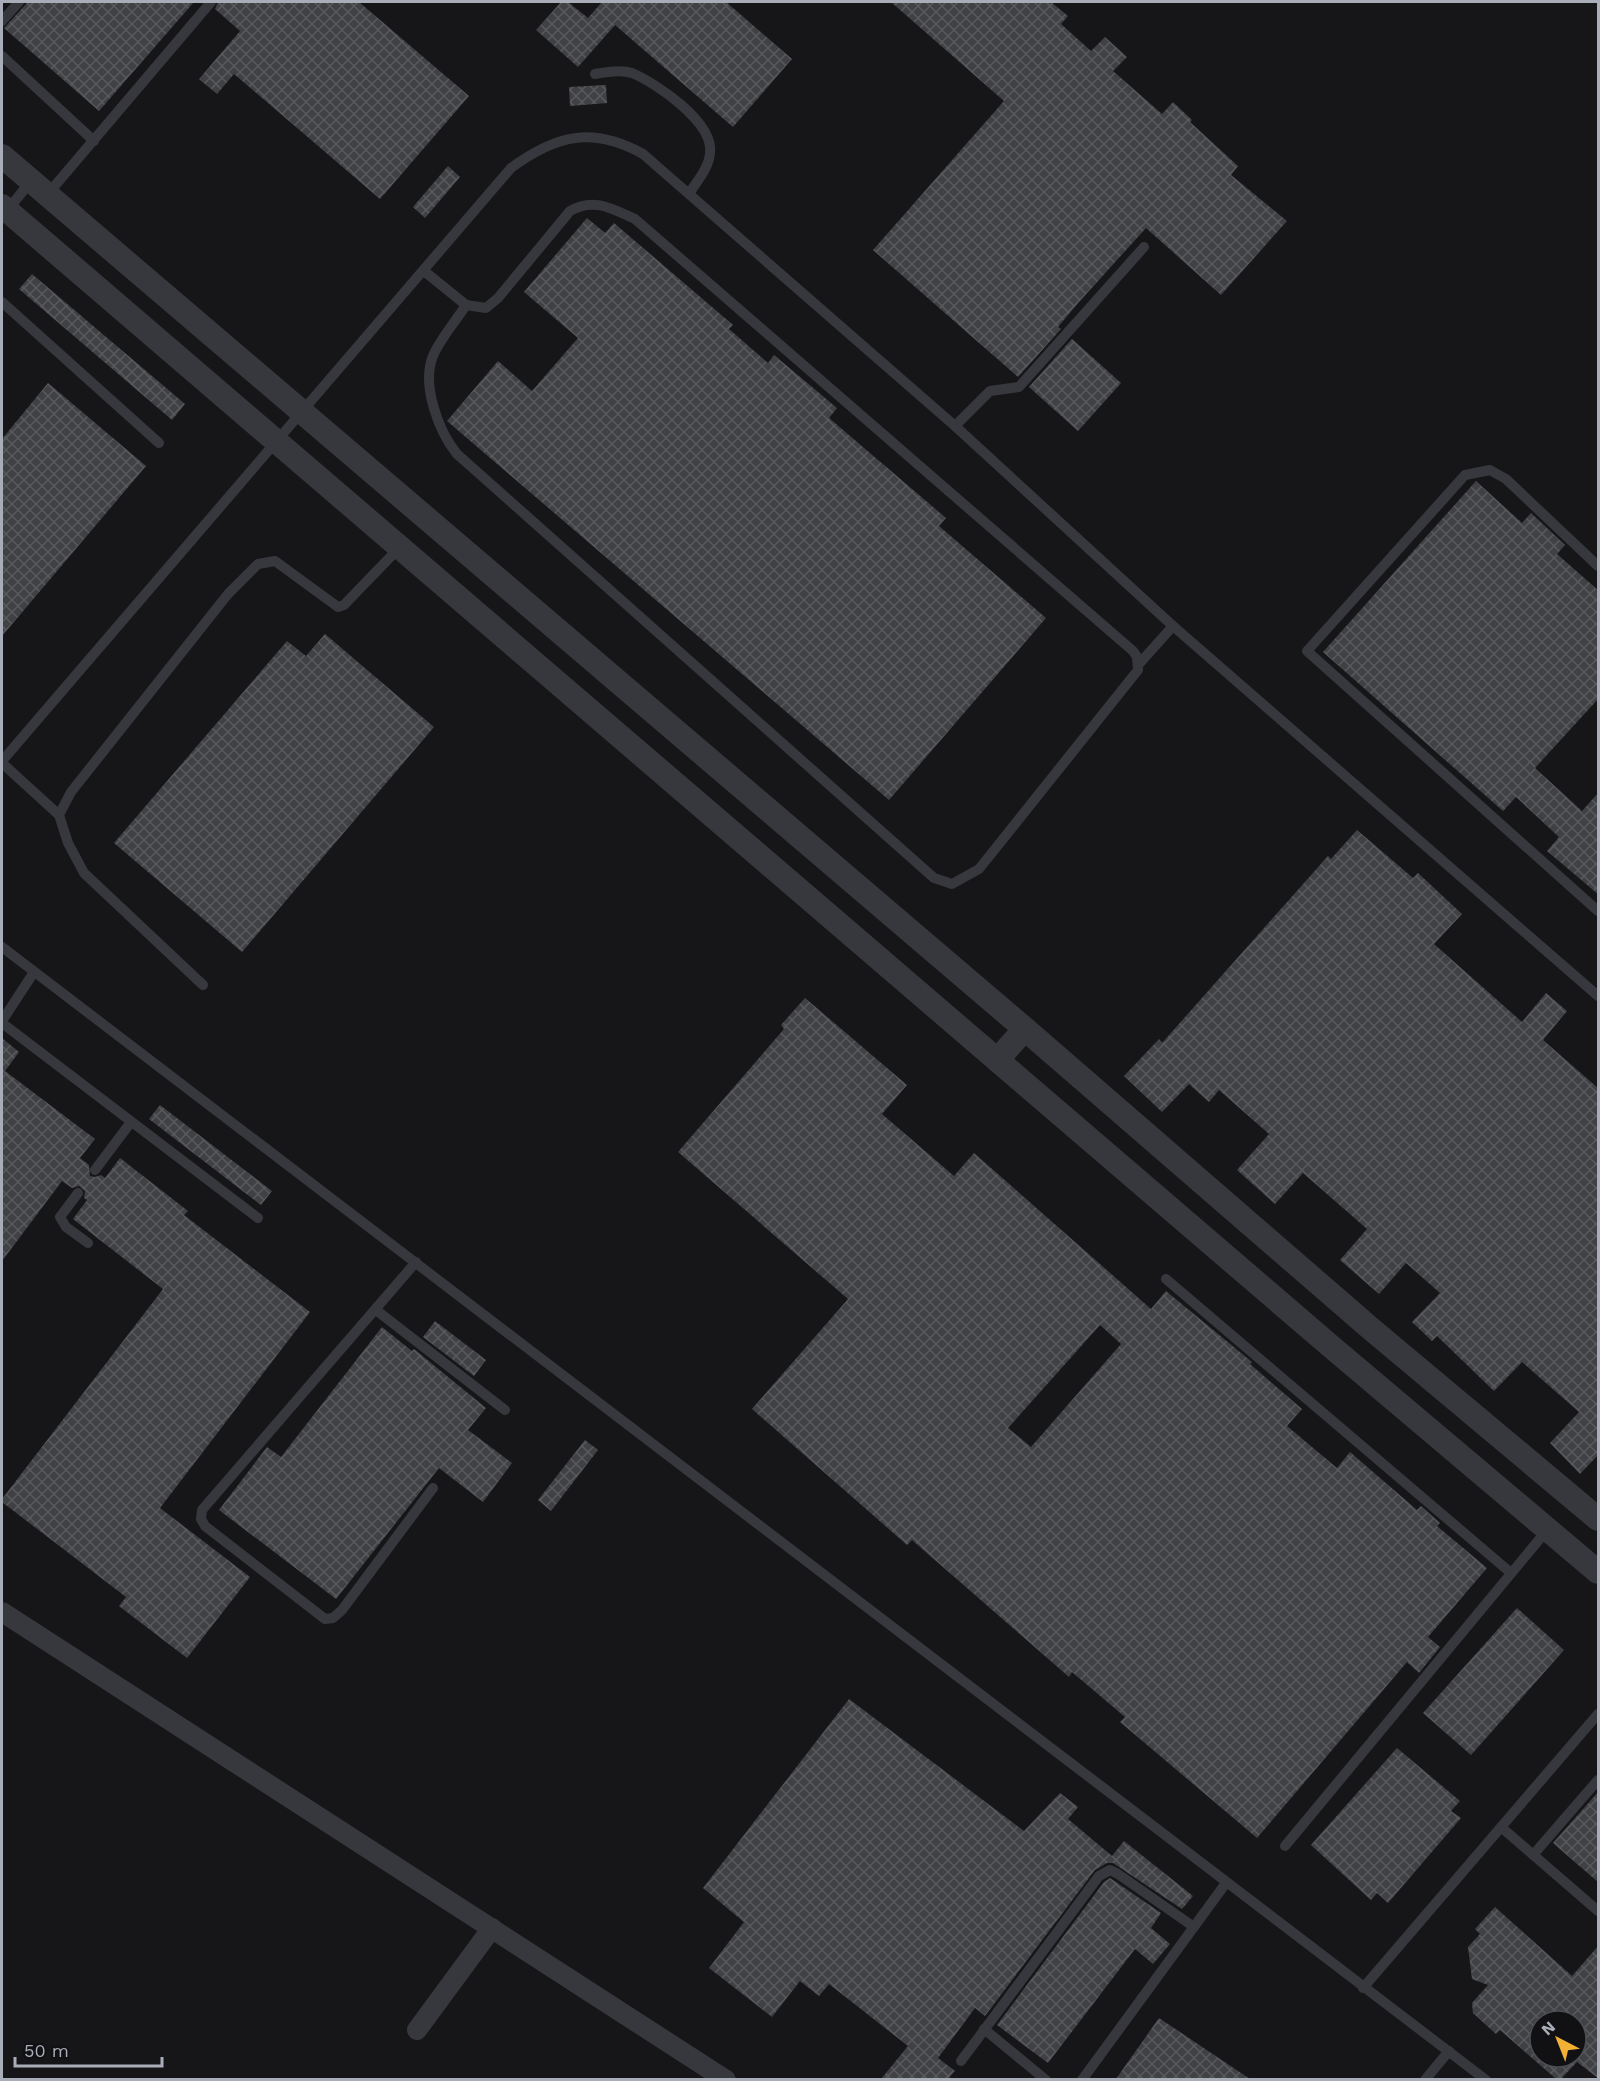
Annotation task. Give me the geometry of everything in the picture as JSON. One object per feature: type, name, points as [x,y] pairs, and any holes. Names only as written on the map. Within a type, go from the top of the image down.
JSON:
[{"type":"street","points":[[2,156],[1025,1029],[1361,1320],[1599,1519]]},
{"type":"street","points":[[3,211],[1599,1572]]},
{"type":"street","points":[[997,1060],[1025,1029]]},
{"type":"street","points":[[2,1612],[726,2079]]},
{"type":"street","points":[[417,2030],[492,1928]]},
{"type":"lane","points":[[2,21],[18,2]]},
{"type":"lane","points":[[3,211],[39,188],[94,141],[211,2]]},
{"type":"lane","points":[[2,56],[94,141]]},
{"type":"lane","points":[[594,74],[630,72],[678,99],[708,136],[711,151],[707,166],[689,194]]},
{"type":"lane","points":[[203,985],[84,873],[68,843],[59,815],[2,762],[511,168],[535,150],[558,141],[588,136],[629,146],[643,154],[956,426],[1173,626],[1599,996]]},
{"type":"lane","points":[[424,271],[466,305],[486,308],[498,298],[570,211],[581,204],[596,202],[635,219],[1133,651],[1139,664]]},
{"type":"lane","points":[[956,426],[990,391],[1019,387],[1144,247]]},
{"type":"lane","points":[[2,302],[159,443]]},
{"type":"lane","points":[[466,305],[432,358],[434,410],[443,437],[457,454],[933,878],[952,884],[979,869],[1132,680],[1139,664],[1173,626]]},
{"type":"lane","points":[[1599,566],[1506,479],[1490,470],[1465,476],[1307,651],[1599,911]]},
{"type":"lane","points":[[59,815],[71,792],[228,594],[258,564],[275,561],[338,607],[344,605],[399,548]]},
{"type":"lane","points":[[2,947],[1363,1988],[1486,2079]]},
{"type":"lane","points":[[34,972],[2,1022],[258,1218]]},
{"type":"lane","points":[[95,1170],[131,1122]]},
{"type":"lane","points":[[78,1193],[60,1217],[66,1227],[87,1243]]},
{"type":"lane","points":[[416,1262],[202,1510],[201,1519],[205,1526],[325,1619],[342,1610],[433,1488]]},
{"type":"lane","points":[[1166,1279],[1511,1573]]},
{"type":"lane","points":[[376,1310],[505,1410]]},
{"type":"lane","points":[[1285,1846],[1548,1529]]},
{"type":"lane","points":[[1363,1988],[1599,1714]]},
{"type":"lane","points":[[1533,1855],[1599,1780]]},
{"type":"lane","points":[[1501,1827],[1599,1911]]},
{"type":"lane","points":[[960,2061],[1099,1876],[1110,1870],[1194,1927]]},
{"type":"lane","points":[[1082,2079],[1226,1883]]},
{"type":"lane","points":[[984,2030],[1046,2079]]},
{"type":"lane","points":[[1425,2079],[1449,2051]]},
{"type":"lane","points":[[1466,2079],[1474,2070]]},
{"type":"building","points":[[28,2],[194,2],[99,111],[4,28]]},
{"type":"building","points":[[218,2],[359,2],[469,96],[380,199],[234,74],[217,94],[199,79],[240,31],[215,9]]},
{"type":"building","points":[[561,2],[568,2],[588,18],[602,2],[726,2],[792,59],[733,127],[615,25],[578,67],[536,30]]},
{"type":"building","points":[[891,2],[1051,2],[1068,16],[1061,24],[1091,51],[1105,37],[1127,57],[1113,71],[1162,114],[1173,102],[1192,120],[1190,122],[1238,166],[1231,175],[1287,221],[1221,295],[1146,228],[1079,302],[1058,327],[1061,329],[1018,377],[873,250],[1004,101]]},
{"type":"building","points":[[606,85],[607,103],[570,106],[569,87]]},
{"type":"building","points":[[448,166],[460,177],[425,218],[413,207]]},
{"type":"building","points":[[587,218],[605,233],[614,223],[733,325],[729,329],[768,363],[774,355],[837,408],[829,418],[946,518],[939,526],[1046,618],[889,800],[447,421],[498,361],[532,391],[578,338],[524,292]]},
{"type":"building","points":[[32,274],[185,404],[172,420],[19,289]]},
{"type":"building","points":[[1072,339],[1121,383],[1078,431],[1029,387]]},
{"type":"building","points":[[48,383],[146,466],[2,636],[2,439]]},
{"type":"building","points":[[1476,481],[1522,523],[1531,513],[1565,545],[1557,554],[1599,591],[1599,698],[1535,768],[1582,811],[1599,792],[1599,895],[1547,851],[1559,837],[1516,797],[1503,811],[1323,652]]},
{"type":"building","points":[[325,634],[434,727],[242,952],[114,843],[287,641],[306,656]]},
{"type":"building","points":[[1357,830],[1413,878],[1418,873],[1462,914],[1434,944],[1522,1022],[1546,993],[1567,1011],[1543,1040],[1599,1089],[1599,1454],[1580,1474],[1550,1443],[1579,1412],[1522,1362],[1494,1391],[1437,1336],[1432,1341],[1412,1322],[1440,1293],[1406,1263],[1379,1294],[1340,1260],[1367,1229],[1303,1173],[1275,1204],[1237,1170],[1269,1134],[1219,1090],[1209,1102],[1189,1084],[1162,1112],[1124,1076],[1159,1039],[1162,1043],[1328,856],[1331,859]]},
{"type":"building","points":[[805,998],[907,1085],[882,1114],[954,1176],[974,1153],[1151,1309],[1166,1291],[1252,1362],[1250,1364],[1302,1409],[1287,1426],[1337,1468],[1350,1452],[1417,1510],[1421,1506],[1440,1523],[1437,1526],[1487,1568],[1428,1637],[1440,1647],[1419,1673],[1407,1662],[1257,1838],[1120,1722],[1125,1717],[1072,1672],[1069,1677],[912,1540],[907,1545],[752,1409],[848,1299],[678,1152],[784,1029],[781,1025]],"holes":[[[1100,1325],[1121,1344],[1031,1447],[1008,1428]]]},
{"type":"building","points":[[2,1038],[19,1052],[5,1071],[95,1139],[80,1158],[89,1165],[90,1176],[101,1175],[105,1178],[120,1158],[188,1211],[184,1215],[310,1312],[160,1508],[250,1577],[187,1658],[119,1606],[126,1597],[2,1502],[2,1499],[163,1289],[73,1219],[87,1200],[84,1198],[85,1191],[79,1186],[72,1188],[62,1181],[2,1261]]},
{"type":"building","points":[[160,1105],[272,1191],[261,1205],[149,1119]]},
{"type":"building","points":[[435,1321],[486,1360],[474,1376],[423,1337]]},
{"type":"building","points":[[382,1327],[412,1351],[414,1349],[486,1408],[468,1430],[512,1463],[483,1502],[439,1468],[336,1599],[219,1510],[267,1447],[281,1457]]},
{"type":"building","points":[[585,1440],[598,1450],[551,1511],[538,1500]]},
{"type":"building","points":[[1517,1608],[1564,1650],[1471,1755],[1423,1713]]},
{"type":"building","points":[[849,1699],[1024,1831],[1060,1793],[1078,1807],[1068,1819],[1112,1856],[1124,1841],[1193,1896],[1182,1909],[1113,1863],[1107,1863],[1095,1870],[985,2016],[975,2008],[938,2058],[955,2071],[948,2079],[881,2079],[908,2046],[829,1984],[819,1996],[800,1981],[772,2017],[709,1968],[744,1922],[703,1888]]},
{"type":"building","points":[[1397,1748],[1460,1801],[1451,1811],[1461,1818],[1388,1903],[1377,1893],[1371,1900],[1311,1845]]},
{"type":"building","points":[[1599,1791],[1599,1883],[1553,1843]]},
{"type":"building","points":[[1110,1878],[1161,1913],[1151,1928],[1170,1944],[1153,1964],[1135,1949],[1048,2063],[997,2025],[1104,1882]]},
{"type":"building","points":[[1495,1907],[1572,1976],[1599,1945],[1599,2079],[1586,2069],[1588,2069],[1588,2009],[1528,2009],[1528,2054],[1500,2030],[1496,2034],[1473,2013],[1472,2003],[1488,1985],[1472,1979],[1468,1947],[1480,1934],[1475,1929]]},
{"type":"building","points":[[1159,2018],[1250,2079],[1116,2079]]},
{"type":"building","points":[[1545,2069],[1570,2069],[1561,2079],[1556,2079]]}]
